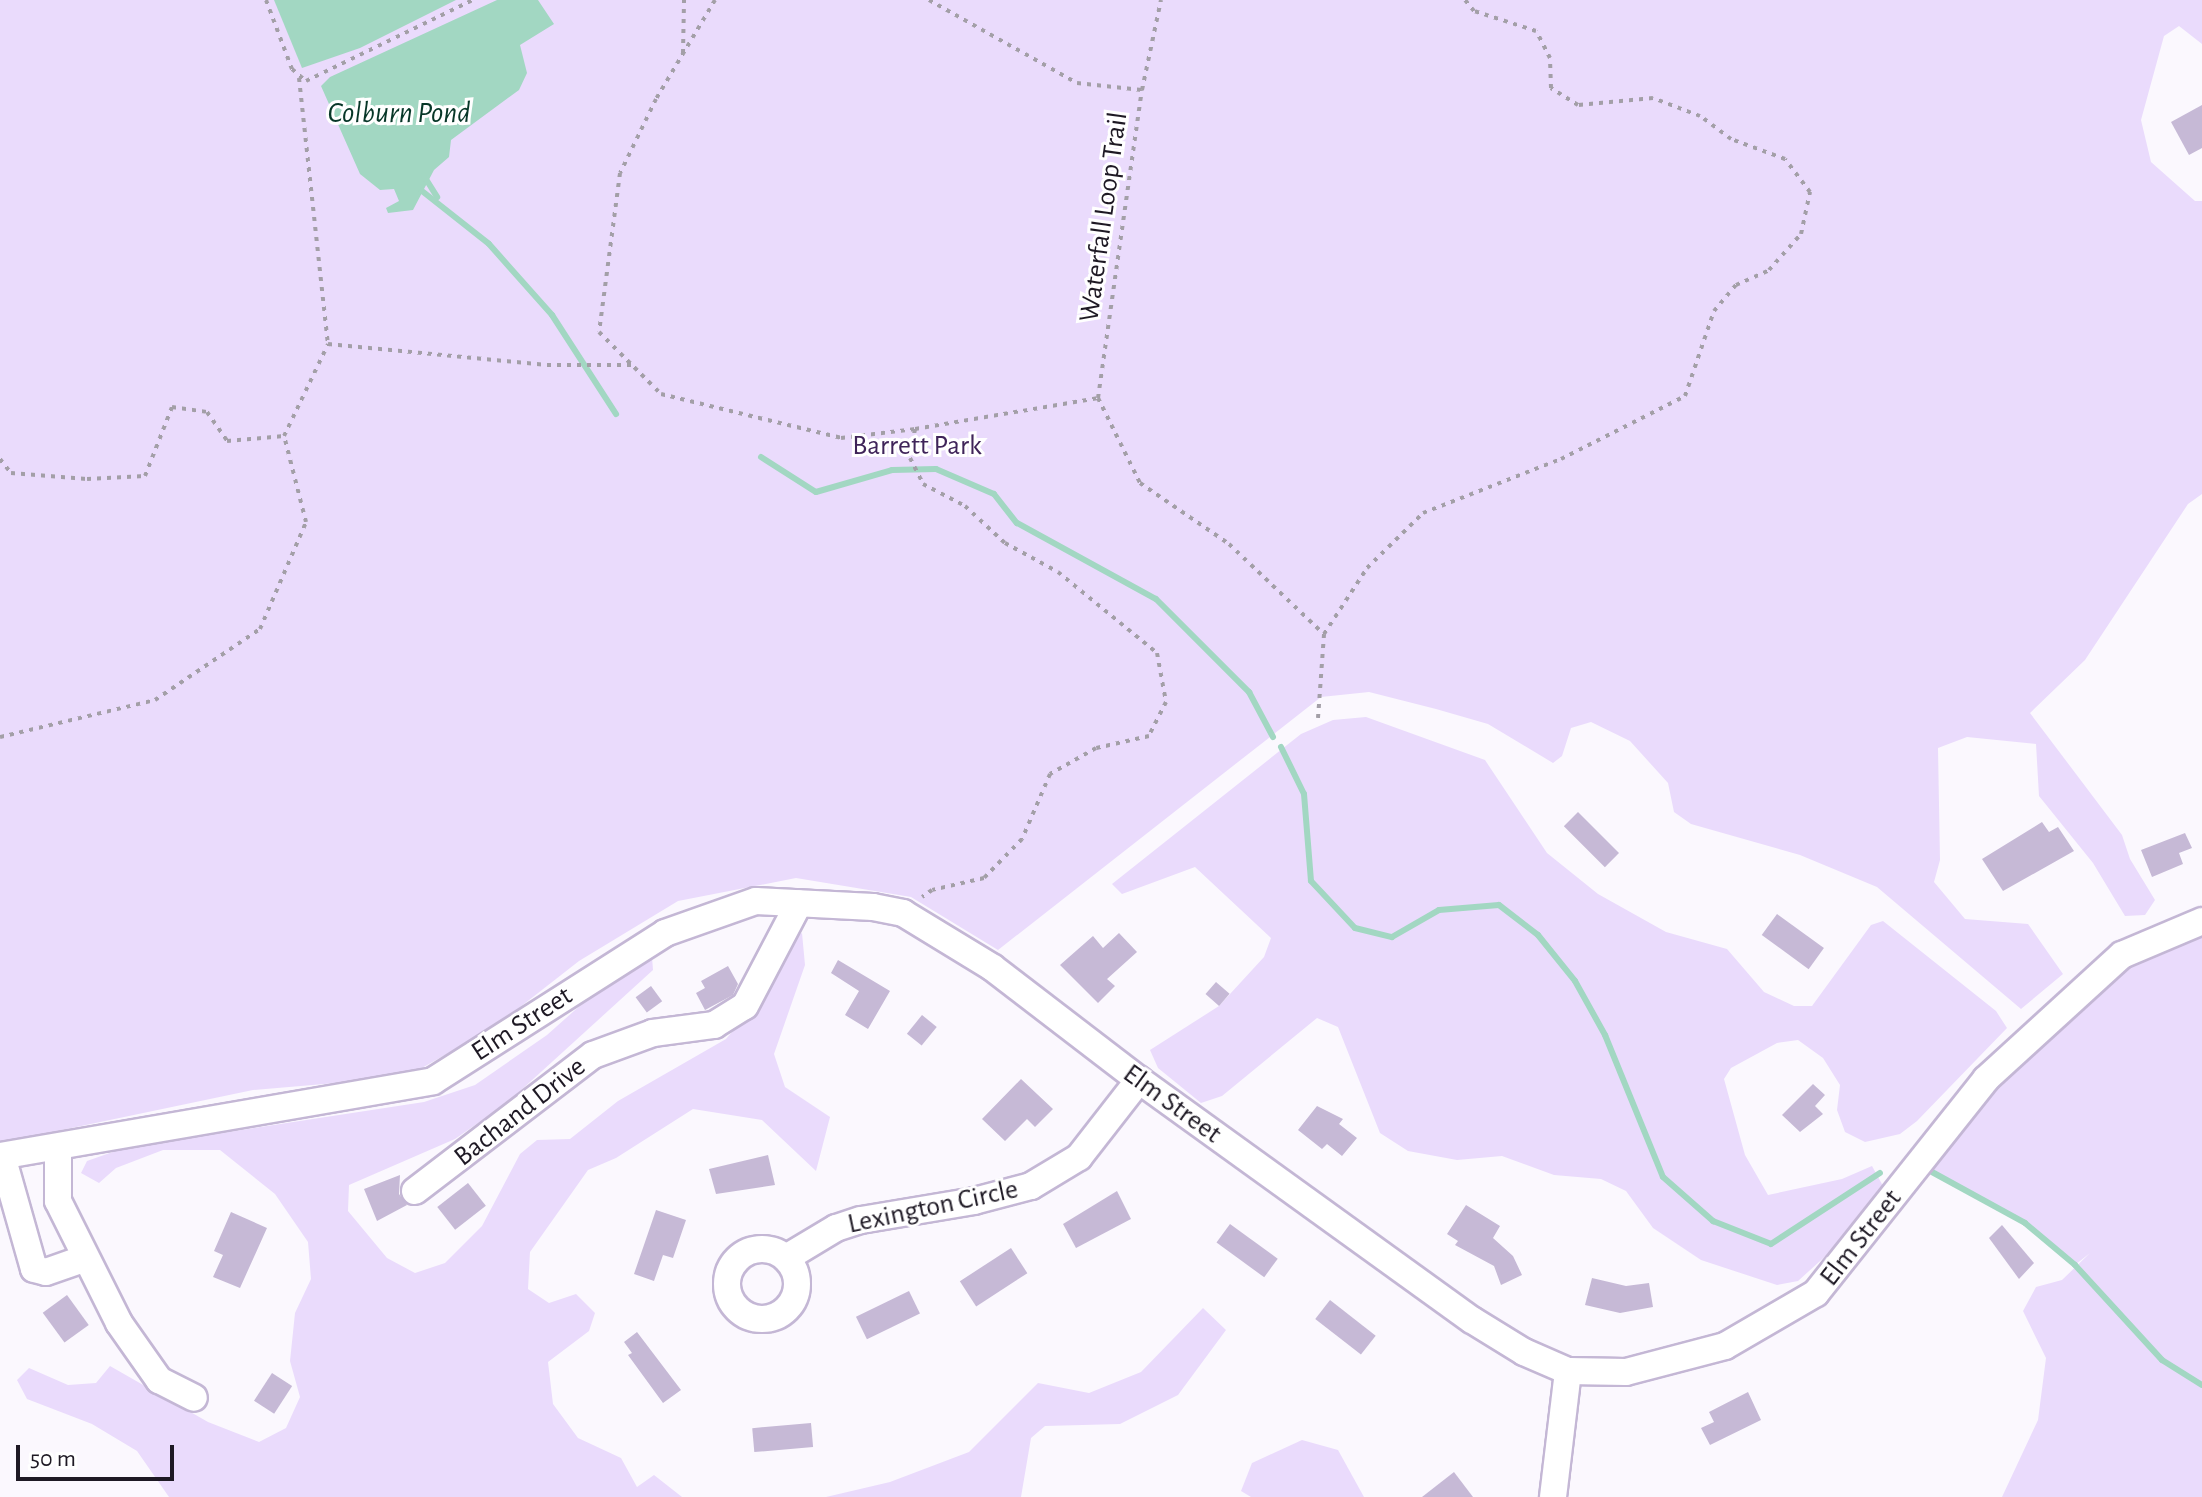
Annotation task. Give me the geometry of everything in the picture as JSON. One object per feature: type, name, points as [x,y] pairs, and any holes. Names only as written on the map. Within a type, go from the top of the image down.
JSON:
[{"type":"street","name":"Elm Street","points":[[1,1156],[433,1081],[665,933],[756,901],[903,913],[993,968],[1139,1080],[1472,1320],[1524,1352],[1568,1371],[1626,1372],[1725,1346],[1816,1293],[1986,1079],[2122,955],[2202,921]]},
{"type":"street","name":"Bachand Drive","points":[[415,1191],[593,1055],[653,1033],[714,1025],[745,1006],[799,903]]},
{"type":"street","name":"Lexington Circle","points":[[786,1258],[848,1224],[1031,1186],[1079,1157],[1139,1080]]},
{"type":"street","points":[[58,1148],[58,1201],[86,1258],[150,1369],[176,1392],[194,1398]]},
{"type":"street","points":[[1,1156],[34,1269],[46,1272],[86,1258]]},
{"type":"street","points":[[1553,1497],[1568,1371]]},
{"type":"path","points":[[0,737],[155,700],[260,629],[306,522],[284,436],[328,344],[299,78],[266,0]]},
{"type":"path","points":[[299,78],[306,81],[473,0]]},
{"type":"path","points":[[683,54],[684,0]]},
{"type":"path","points":[[715,0],[620,173],[599,332],[661,394],[841,438],[915,429],[1098,398],[1140,483],[1229,544],[1324,634]]},
{"type":"path","name":"Waterfall Loop Trail","points":[[929,0],[1077,83],[1142,90],[1098,398]]},
{"type":"path","points":[[1142,90],[1161,0]]},
{"type":"path","points":[[1318,718],[1324,634],[1367,568],[1423,513],[1561,459],[1685,396],[1714,311],[1736,285],[1769,270],[1801,234],[1810,192],[1785,159],[1731,139],[1700,116],[1653,98],[1578,105],[1551,88],[1550,58],[1536,31],[1474,11],[1465,0]]},
{"type":"path","points":[[328,344],[547,365],[632,365]]},
{"type":"path","points":[[0,459],[11,473],[87,479],[145,476],[172,407],[207,412],[227,441],[284,436]]},
{"type":"path","points":[[903,913],[932,890],[984,878],[1022,839],[1050,774],[1096,748],[1149,736],[1166,702],[1157,653],[1058,572],[1005,543],[965,506],[923,484],[910,458],[915,429]]},
{"type":"green space","name":"Barrett Park","points":[[0,0],[2202,0],[2202,44],[2179,26],[2164,36],[2141,120],[2151,162],[2195,201],[2202,201],[2202,494],[2188,504],[2085,660],[2030,713],[2122,835],[2130,859],[2155,900],[2145,915],[2125,916],[2093,863],[2039,796],[2036,744],[1967,737],[1938,748],[1940,860],[1934,882],[1965,919],[2028,924],[2063,974],[2021,1009],[1877,887],[1800,855],[1691,824],[1674,812],[1668,783],[1630,741],[1591,722],[1571,728],[1562,756],[1553,763],[1488,724],[1436,709],[1369,692],[1321,697],[998,950],[911,897],[796,878],[678,901],[579,961],[496,1026],[406,1077],[253,1090],[0,1143]]},
{"type":"green space","points":[[1366,717],[1485,760],[1547,853],[1598,894],[1666,932],[1727,949],[1764,992],[1794,1006],[1812,1006],[1871,925],[1883,921],[1996,1011],[2007,1028],[1917,1121],[1900,1134],[1865,1142],[1845,1132],[1837,1110],[1840,1085],[1823,1058],[1798,1040],[1777,1043],[1731,1068],[1724,1079],[1745,1155],[1768,1195],[1842,1179],[1872,1166],[1883,1186],[1840,1243],[1798,1281],[1777,1285],[1701,1260],[1653,1228],[1626,1191],[1601,1179],[1554,1175],[1502,1156],[1457,1160],[1408,1151],[1380,1133],[1338,1027],[1317,1018],[1222,1096],[1201,1103],[1158,1068],[1150,1050],[1219,1006],[1264,957],[1271,938],[1195,867],[1122,894],[1112,884],[1301,734],[1333,720]]},
{"type":"green space","points":[[802,933],[805,965],[774,1054],[785,1087],[830,1117],[816,1171],[762,1120],[693,1109],[616,1158],[588,1170],[530,1252],[528,1289],[549,1303],[576,1294],[595,1313],[589,1331],[548,1362],[553,1404],[578,1438],[621,1458],[637,1487],[654,1475],[682,1497],[169,1497],[137,1451],[92,1424],[27,1399],[17,1380],[29,1368],[68,1385],[96,1383],[110,1366],[208,1422],[259,1442],[286,1428],[300,1397],[290,1361],[295,1313],[311,1279],[308,1242],[275,1194],[220,1150],[163,1150],[116,1168],[99,1183],[81,1173],[87,1161],[124,1148],[424,1102],[475,1085],[547,1035],[602,986],[652,957],[653,970],[507,1103],[455,1139],[349,1185],[348,1211],[387,1258],[415,1273],[445,1263],[482,1226],[520,1154],[537,1140],[570,1139],[618,1101],[726,1039],[759,1000],[786,942]]},
{"type":"green space","points":[[2202,934],[2202,1497],[2002,1497],[2038,1420],[2046,1358],[2023,1311],[2036,1287],[2062,1280],[2090,1253],[2075,1265],[2025,1223],[1932,1172],[1945,1143],[1979,1100],[2116,970]]},
{"type":"green space","points":[[1203,1308],[1226,1330],[1178,1395],[1120,1424],[1045,1426],[1031,1438],[1021,1497],[826,1497],[890,1482],[969,1452],[1038,1383],[1089,1393],[1141,1372]]},
{"type":"green space","points":[[1302,1440],[1338,1450],[1364,1497],[1251,1497],[1241,1491],[1252,1463]]},
{"type":"water","name":"Colburn Pond","points":[[274,0],[456,0],[360,48],[302,68]]},
{"type":"water","name":"Colburn Pond","points":[[497,0],[538,0],[554,24],[520,45],[527,73],[519,90],[451,140],[449,157],[434,170],[413,210],[388,213],[386,208],[399,201],[394,189],[380,190],[360,174],[321,86],[330,77]]},
{"type":"building","points":[[2202,105],[2202,148],[2189,155],[2171,122]]},
{"type":"building","points":[[1578,812],[1619,853],[1605,867],[1564,826]]},
{"type":"building","points":[[2042,822],[2049,832],[2058,827],[2074,851],[2003,891],[1982,859]]},
{"type":"building","points":[[2185,833],[2192,848],[2179,853],[2183,864],[2152,877],[2141,850]]},
{"type":"building","points":[[1777,914],[1824,948],[1809,969],[1762,935]]},
{"type":"building","points":[[1119,933],[1137,952],[1107,979],[1115,986],[1098,1003],[1060,965],[1093,936],[1103,948]]},
{"type":"building","points":[[838,960],[890,991],[868,1029],[845,1015],[859,991],[831,973]]},
{"type":"building","points":[[728,966],[738,984],[733,995],[705,1010],[696,993],[705,988],[701,981]]},
{"type":"building","points":[[1216,982],[1230,994],[1219,1006],[1206,994]]},
{"type":"building","points":[[651,986],[662,1001],[647,1013],[636,997]]},
{"type":"building","points":[[922,1015],[937,1027],[922,1046],[907,1034]]},
{"type":"building","points":[[1021,1079],[1053,1109],[1035,1127],[1027,1119],[1005,1141],[982,1119]]},
{"type":"building","points":[[1813,1084],[1825,1095],[1815,1106],[1823,1114],[1800,1132],[1782,1115]]},
{"type":"building","points":[[1317,1106],[1343,1119],[1339,1124],[1357,1138],[1342,1156],[1327,1144],[1322,1149],[1298,1130]]},
{"type":"building","points":[[768,1155],[775,1185],[716,1194],[709,1169]]},
{"type":"building","points":[[400,1175],[399,1194],[407,1205],[377,1221],[364,1189]]},
{"type":"building","points":[[468,1183],[486,1206],[455,1230],[437,1207]]},
{"type":"building","points":[[1117,1191],[1131,1219],[1076,1248],[1063,1224]]},
{"type":"building","points":[[1466,1205],[1500,1226],[1493,1238],[1513,1256],[1522,1275],[1501,1285],[1494,1266],[1455,1245],[1458,1241],[1447,1234]]},
{"type":"building","points":[[656,1210],[686,1220],[673,1258],[663,1255],[654,1281],[634,1274]]},
{"type":"building","points":[[231,1212],[267,1228],[240,1288],[213,1277],[223,1255],[214,1251]]},
{"type":"building","points":[[1230,1224],[1278,1259],[1264,1277],[1216,1243]]},
{"type":"building","points":[[2002,1225],[2034,1263],[2019,1279],[1989,1238]]},
{"type":"building","points":[[1011,1248],[1027,1273],[976,1306],[960,1281]]},
{"type":"building","points":[[1592,1278],[1626,1286],[1649,1283],[1653,1307],[1620,1313],[1585,1305]]},
{"type":"building","points":[[909,1291],[920,1313],[867,1339],[856,1317]]},
{"type":"building","points":[[67,1295],[89,1325],[64,1343],[43,1313]]},
{"type":"building","points":[[1330,1300],[1376,1336],[1361,1355],[1315,1319]]},
{"type":"building","points":[[637,1332],[681,1390],[663,1403],[628,1355],[632,1353],[624,1342]]},
{"type":"building","points":[[272,1373],[292,1386],[274,1414],[254,1401]]},
{"type":"building","points":[[1748,1392],[1761,1420],[1710,1445],[1701,1428],[1714,1422],[1709,1412]]},
{"type":"building","points":[[811,1423],[813,1447],[754,1452],[752,1428]]},
{"type":"building","points":[[1454,1472],[1473,1497],[1422,1497]]},
{"type":"waterway","points":[[424,176],[437,197]]},
{"type":"waterway","points":[[422,191],[489,244],[552,315],[616,414]]},
{"type":"waterway","points":[[761,457],[816,492],[892,470],[936,469],[994,494],[1017,523],[1156,599],[1249,692],[1273,737]]},
{"type":"waterway","points":[[1281,747],[1304,794],[1311,881],[1355,928],[1392,937],[1439,910],[1499,905],[1538,935],[1575,981],[1605,1035],[1663,1177],[1713,1221],[1771,1244],[1880,1173]]},
{"type":"waterway","points":[[1932,1172],[2025,1223],[2075,1265],[2162,1360],[2202,1385]]}]
